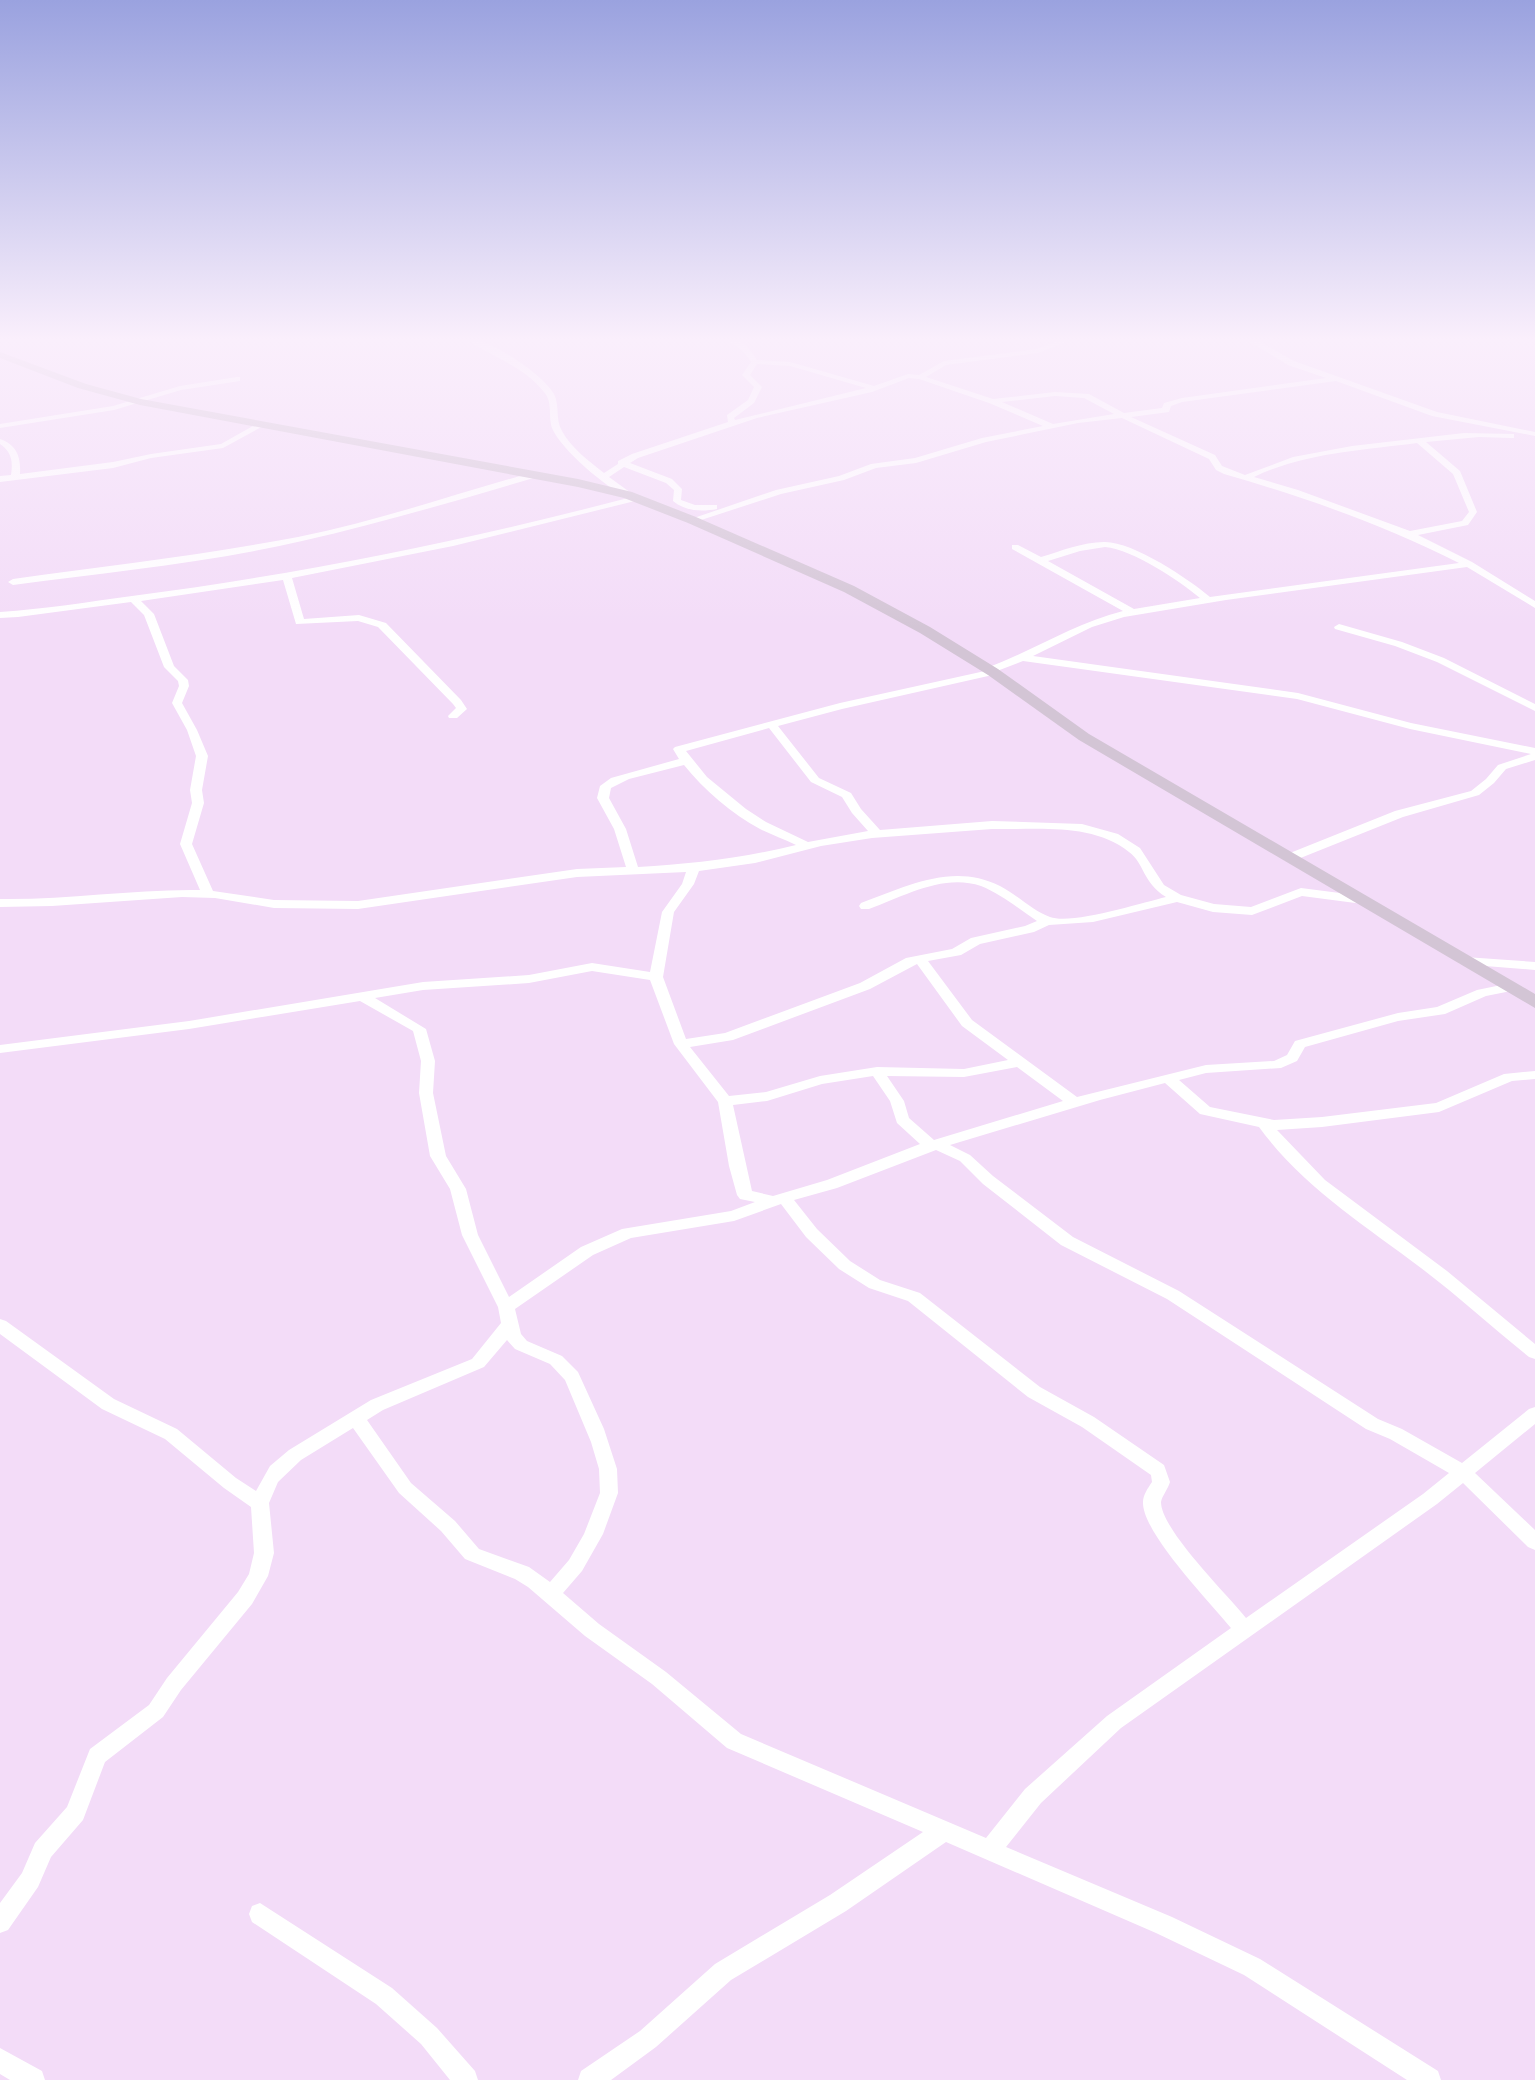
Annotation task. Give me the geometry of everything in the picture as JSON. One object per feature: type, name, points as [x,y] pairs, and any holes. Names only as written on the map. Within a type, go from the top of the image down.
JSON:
[{"type":"street","points":[[0,479],[113,465],[152,456],[223,446],[245,434]]},
{"type":"street","points":[[311,434],[534,475],[632,497],[692,520],[849,589],[925,630],[991,671],[1084,737],[1535,1002]]},
{"type":"street","points":[[562,434],[590,468],[632,497]]},
{"type":"street","points":[[590,468],[622,463],[704,434]]},
{"type":"street","points":[[692,520],[740,504],[841,478],[874,466],[916,460],[1019,434]]},
{"type":"street","points":[[1162,434],[1206,453],[1216,460],[1222,471],[1295,492],[1409,534],[1469,564],[1535,605]]},
{"type":"street","points":[[1245,478],[1264,469],[1318,454],[1471,434]]},
{"type":"street","points":[[1473,434],[1535,439]]},
{"type":"street","points":[[1409,534],[1465,523],[1473,512],[1457,472],[1419,440]]},
{"type":"street","points":[[0,441],[9,444],[15,455],[15,477]]},
{"type":"street","points":[[604,477],[622,463]]},
{"type":"street","points":[[622,463],[669,481],[678,489],[677,501],[688,506],[710,508],[740,504]]},
{"type":"street","points":[[13,582],[199,557],[300,539],[445,502],[534,475]]},
{"type":"street","points":[[0,615],[133,599],[286,575],[499,534],[632,497]]},
{"type":"street","points":[[1042,560],[1077,550],[1113,545],[1177,578],[1208,600]]},
{"type":"street","points":[[1015,547],[1132,612]]},
{"type":"street","points":[[806,846],[792,836],[756,821],[709,785],[679,751],[681,748],[991,671],[1088,625],[1132,612],[1469,564]]},
{"type":"street","points":[[1446,568],[1497,583]]},
{"type":"street","points":[[286,575],[300,622],[359,618],[382,625],[457,702],[462,709],[453,716]]},
{"type":"street","points":[[133,599],[149,614],[169,667],[183,680],[184,686],[177,703],[202,756],[196,790],[198,803],[186,844],[208,894]]},
{"type":"street","points":[[1339,626],[1354,634],[1434,657],[1484,678],[1535,708]]},
{"type":"street","points":[[1023,658],[1298,696],[1410,726],[1535,754]]},
{"type":"street","points":[[771,724],[816,780],[847,795],[856,811],[876,834]]},
{"type":"street","points":[[1289,858],[1393,816],[1475,793],[1502,767],[1535,754]]},
{"type":"street","points":[[633,870],[620,829],[603,799],[606,786],[620,777],[656,771],[687,760]]},
{"type":"street","points":[[0,903],[107,899],[144,894],[208,894],[259,903],[340,906],[372,904],[578,873],[694,868],[755,859],[806,846],[876,834],[971,825],[1082,828],[1114,837],[1131,846],[1154,882],[1177,898],[1213,908],[1243,911],[1273,905],[1301,892],[1363,900]]},
{"type":"street","points":[[694,868],[688,884],[668,912],[656,977],[681,1044],[725,1101],[745,1195],[779,1199],[856,1273],[872,1283],[902,1290],[914,1297],[1034,1392],[1088,1422],[1158,1470],[1162,1483],[1151,1498],[1151,1503],[1159,1524],[1174,1546],[1245,1630]]},
{"type":"street","points":[[865,906],[942,880],[968,879],[989,885],[1047,921]]},
{"type":"street","points":[[681,1044],[728,1037],[866,986],[920,959],[956,952],[976,941],[1029,929],[1047,921],[1072,921],[1177,898]]},
{"type":"street","points":[[920,959],[967,1023],[1075,1103]]},
{"type":"street","points":[[1465,961],[1535,966]]},
{"type":"street","points":[[0,1049],[189,1025],[463,981],[529,979],[592,967],[656,977]]},
{"type":"street","points":[[0,1922],[30,1880],[43,1850],[75,1813],[97,1756],[156,1711],[174,1684],[245,1598],[258,1576],[264,1553],[260,1503],[276,1471],[295,1455],[355,1417],[398,1395],[478,1363],[507,1316],[601,1243],[650,1228],[718,1220],[832,1184],[935,1145],[1075,1103],[1225,1066],[1276,1065],[1292,1058],[1300,1044],[1334,1032],[1398,1017],[1440,1011],[1482,993],[1511,987]]},
{"type":"street","points":[[362,996],[419,1029],[428,1061],[426,1093],[438,1156],[454,1179],[470,1235],[516,1340],[556,1360],[572,1377],[607,1462],[611,1487],[589,1547],[570,1575],[550,1594]]},
{"type":"street","points":[[725,1101],[767,1096],[827,1078],[877,1071],[964,1073],[1022,1062]]},
{"type":"street","points":[[877,1071],[897,1101],[902,1120],[935,1145],[965,1158],[996,1186],[1067,1241],[1173,1295],[1372,1424],[1405,1439],[1464,1474],[1535,1542]]},
{"type":"street","points":[[1169,1079],[1205,1111],[1265,1125],[1322,1122],[1439,1107],[1509,1077],[1535,1075]]},
{"type":"street","points":[[1265,1125],[1283,1150],[1325,1189],[1429,1266],[1535,1353]]},
{"type":"street","points":[[0,1325],[108,1404],[171,1434],[230,1483],[260,1503]]},
{"type":"street","points":[[989,1851],[1033,1796],[1114,1722],[1464,1474],[1535,1414]]},
{"type":"street","points":[[355,1417],[405,1488],[448,1526],[472,1554],[523,1573],[620,1653],[695,1706],[734,1741],[1164,1925],[1252,1967],[1429,2080]]},
{"type":"street","points":[[590,2080],[648,2039],[723,1972],[838,1903],[944,1831]]},
{"type":"street","points":[[260,1914],[384,1996],[429,2036],[466,2080]]},
{"type":"street","points":[[0,2060],[33,2080]]}]
